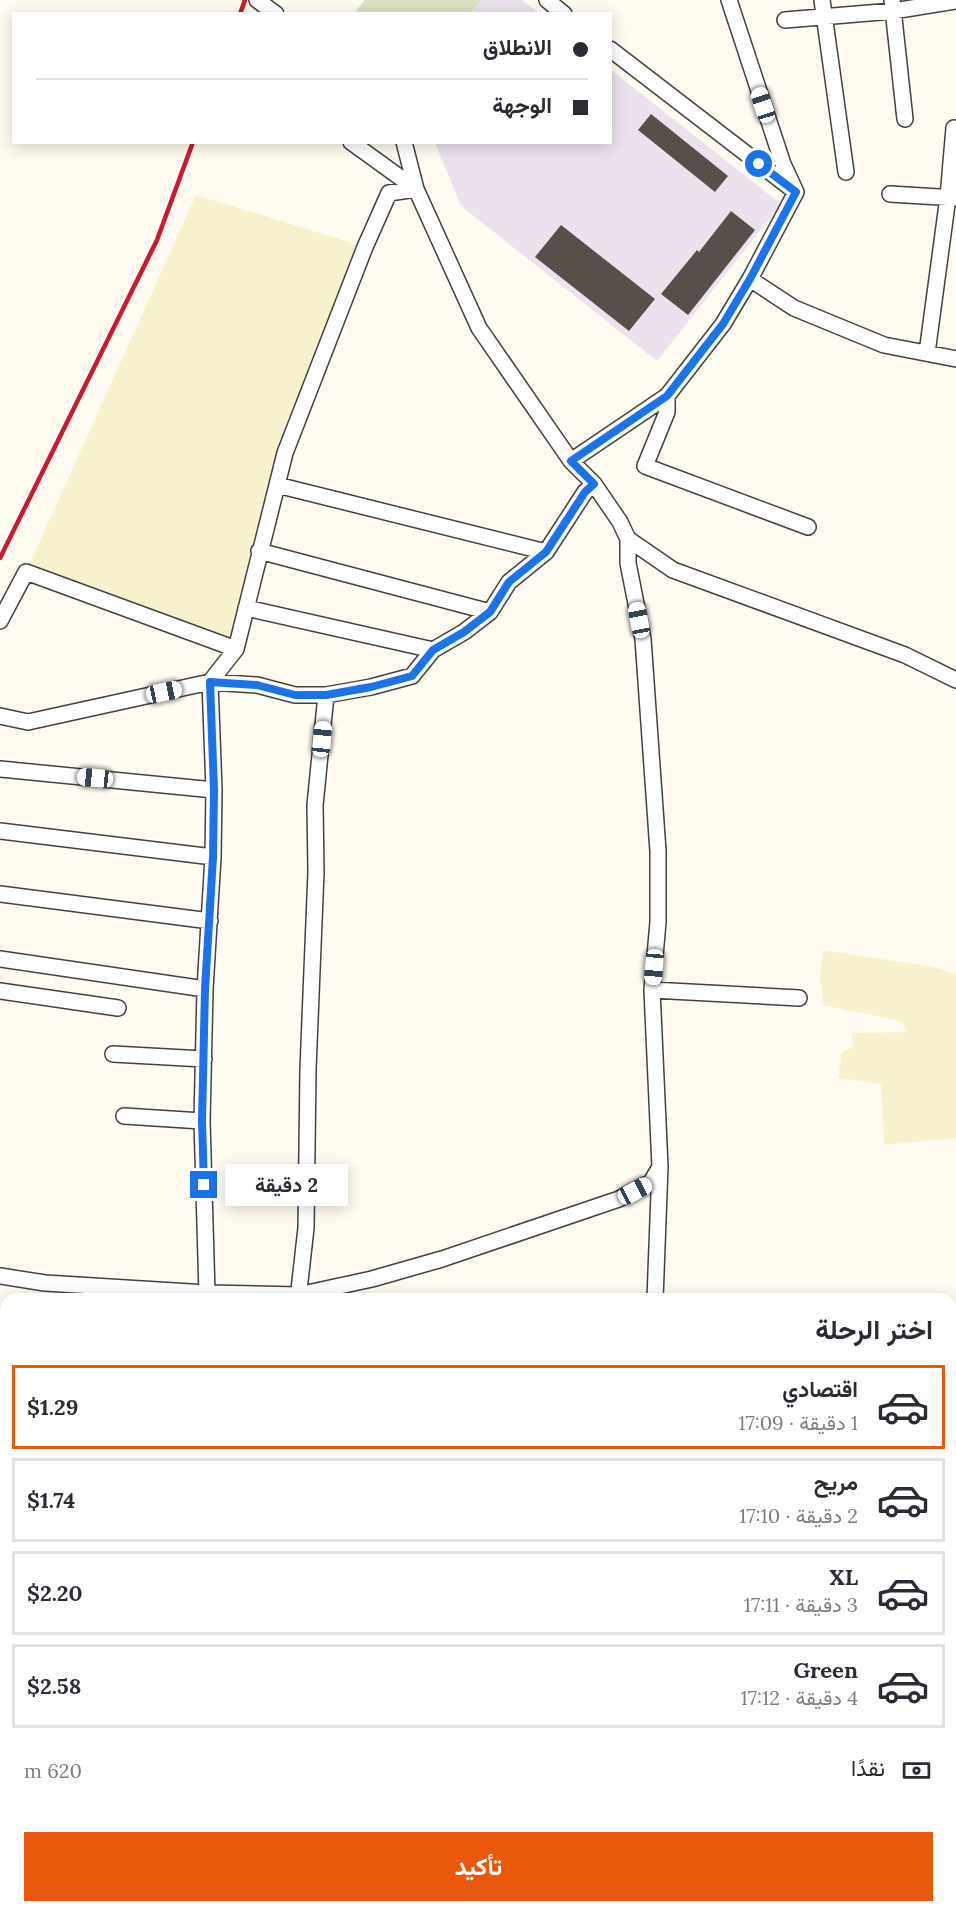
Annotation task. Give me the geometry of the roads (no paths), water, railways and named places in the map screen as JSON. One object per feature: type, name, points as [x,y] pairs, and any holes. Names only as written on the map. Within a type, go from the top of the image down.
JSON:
[{"type":"street","points":[[547,0],[562,12]]},
{"type":"street","points":[[729,0],[783,164],[796,192]]},
{"type":"street","points":[[822,0],[846,172]]},
{"type":"street","points":[[785,20],[824,17],[892,5],[956,1]]},
{"type":"street","points":[[262,2],[274,12]]},
{"type":"street","points":[[892,5],[905,119]]},
{"type":"street","points":[[612,51],[796,192]]},
{"type":"street","points":[[927,353],[952,197],[954,128]]},
{"type":"street","points":[[354,144],[416,189]]},
{"type":"street","points":[[405,144],[416,189],[479,328],[571,461],[594,484],[620,522],[628,539],[628,563],[643,639],[658,850],[658,922],[652,990],[660,1167],[655,1293]]},
{"type":"street","points":[[0,1275],[45,1283],[207,1293],[202,1121],[205,989],[213,857],[214,790],[210,682],[236,649],[285,453],[360,258],[389,193],[416,189]]},
{"type":"street","points":[[571,461],[667,396],[723,324],[750,279],[796,192]]},
{"type":"street","points":[[890,194],[952,197]]},
{"type":"street","points":[[750,279],[794,308],[884,345],[956,359]]},
{"type":"street","points":[[667,396],[667,412],[645,466],[808,527]]},
{"type":"street","points":[[0,716],[28,722],[210,682],[257,685],[295,695],[326,695],[371,687],[412,676],[433,650],[464,632],[490,612],[509,582],[546,552],[585,492],[594,484]]},
{"type":"street","points":[[277,485],[546,552]]},
{"type":"street","points":[[628,539],[673,570],[905,655],[956,680]]},
{"type":"street","points":[[260,551],[490,612]]},
{"type":"street","points":[[0,621],[26,572],[236,649]]},
{"type":"street","points":[[246,608],[433,650]]},
{"type":"street","points":[[298,1293],[306,1228],[308,1069],[316,872],[315,805],[326,695]]},
{"type":"street","points":[[0,769],[214,790]]},
{"type":"street","points":[[0,831],[213,857]]},
{"type":"street","points":[[0,894],[210,921]]},
{"type":"street","points":[[0,959],[205,989]]},
{"type":"street","points":[[652,990],[799,998]]},
{"type":"street","points":[[0,991],[118,1008]]},
{"type":"street","points":[[114,1054],[204,1059]]},
{"type":"street","points":[[124,1116],[202,1121]]},
{"type":"street","points":[[314,1293],[442,1259],[619,1199],[651,1182],[660,1167]]},
{"type":"railway","points":[[241,12],[245,0]]},
{"type":"railway","points":[[0,558],[157,240],[192,144]]}]
